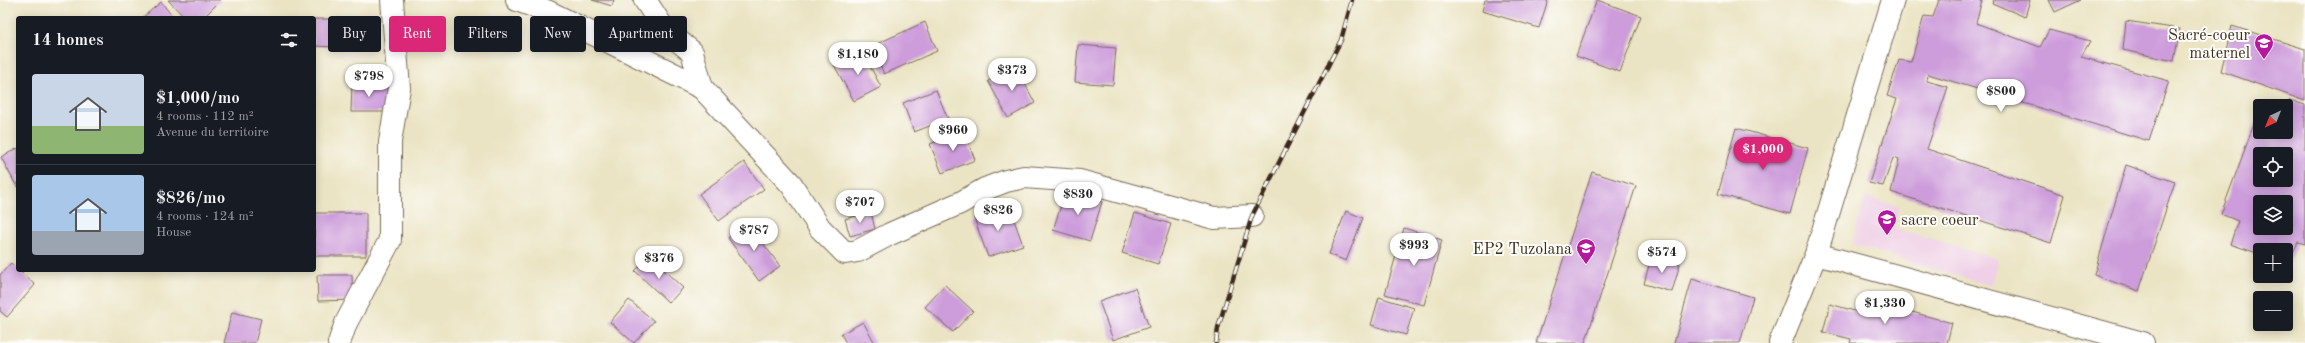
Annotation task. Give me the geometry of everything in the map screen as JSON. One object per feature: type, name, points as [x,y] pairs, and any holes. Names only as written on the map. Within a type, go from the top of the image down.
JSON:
[{"type":"street","points":[[339,343],[346,324],[390,240],[390,142],[399,88],[392,0]]},
{"type":"street","points":[[517,0],[549,12],[702,88],[791,184],[820,228],[844,253],[858,252],[890,234],[960,203],[984,189],[1006,181],[1024,177],[1080,181],[1214,218],[1252,216]]},
{"type":"street","points":[[645,0],[664,28],[692,52],[702,88]]},
{"type":"street","points":[[1780,343],[1816,254],[1894,0]]},
{"type":"street","points":[[1816,254],[2144,343]]},
{"type":"shaded area","name":"sacre coeur","points":[[1865,197],[1899,207],[1892,227],[1999,259],[1991,286],[1852,244]]},
{"type":"building","points":[[168,0],[221,0],[205,16],[183,16]]},
{"type":"building","points":[[592,0],[614,0],[612,6]]},
{"type":"building","points":[[1485,0],[1548,0],[1539,28],[1482,11]]},
{"type":"building","points":[[1597,0],[1641,16],[1620,72],[1576,56]]},
{"type":"building","points":[[1939,0],[1982,0],[1976,23],[2040,47],[2049,30],[2090,41],[2081,57],[2169,81],[2149,141],[1928,74],[1927,81],[1948,87],[1927,149],[2065,195],[2051,243],[1891,192],[1899,160],[1893,158],[1883,186],[1869,183],[1897,99],[1887,96],[1899,60],[1911,62],[1924,16],[1933,17]]},
{"type":"building","points":[[1993,0],[2030,0],[2025,17],[1992,3]]},
{"type":"building","points":[[2049,0],[2081,0],[2055,12]]},
{"type":"building","points":[[161,2],[172,16],[144,16]]},
{"type":"building","points":[[316,19],[328,19],[328,47],[316,46]]},
{"type":"building","points":[[2126,21],[2180,29],[2174,61],[2123,50]]},
{"type":"building","points":[[925,22],[937,51],[884,74],[872,46]]},
{"type":"building","name":"Sacré-coeur maternel","points":[[2232,26],[2305,49],[2305,101],[2221,71]]},
{"type":"building","points":[[1078,45],[1116,48],[1113,85],[1075,82]]},
{"type":"building","points":[[862,51],[881,87],[854,101],[834,65]]},
{"type":"building","points":[[1016,67],[1035,103],[1008,118],[988,81]]},
{"type":"building","points":[[352,83],[387,83],[387,112],[351,112]]},
{"type":"building","points":[[936,90],[948,119],[914,132],[903,103]]},
{"type":"building","points":[[2293,101],[2305,105],[2305,244],[2298,242],[2293,252],[2293,243],[2253,243],[2253,252],[2230,244],[2238,221],[2221,214],[2253,127],[2253,139],[2293,139]]},
{"type":"building","points":[[1736,128],[1808,148],[1790,214],[1718,194]]},
{"type":"building","points":[[964,131],[975,160],[942,173],[930,144]]},
{"type":"building","points":[[16,149],[16,185],[1,157]]},
{"type":"building","points":[[744,162],[764,189],[719,221],[699,194]]},
{"type":"building","points":[[2126,165],[2175,182],[2139,291],[2094,275]]},
{"type":"building","name":"EP2 Tuzolana","points":[[1592,172],[1636,186],[1585,343],[1536,343]]},
{"type":"building","points":[[1066,190],[1102,202],[1090,241],[1053,230]]},
{"type":"building","points":[[1009,206],[1023,245],[988,257],[974,218]]},
{"type":"building","points":[[1346,211],[1363,218],[1346,261],[1329,254]]},
{"type":"building","points":[[871,212],[875,229],[850,236],[845,219]]},
{"type":"building","points":[[316,213],[366,213],[366,256],[316,256]]},
{"type":"building","points":[[1135,213],[1171,224],[1158,264],[1122,253]]},
{"type":"building","points":[[748,223],[780,266],[759,281],[728,238]]},
{"type":"building","points":[[1404,228],[1442,240],[1424,305],[1385,294]]},
{"type":"building","points":[[649,256],[683,288],[669,303],[635,271]]},
{"type":"building","points":[[1651,257],[1680,264],[1672,292],[1644,284]]},
{"type":"building","points":[[11,263],[16,268],[16,272],[21,272],[35,285],[7,317],[0,311],[0,275]]},
{"type":"building","points":[[317,275],[352,275],[353,300],[318,301]]},
{"type":"building","points":[[1692,279],[1753,297],[1740,343],[1674,343]]},
{"type":"building","points":[[945,285],[973,311],[953,332],[925,307]]},
{"type":"building","points":[[1135,288],[1149,327],[1113,340],[1099,301]]},
{"type":"building","points":[[1379,297],[1414,308],[1406,335],[1371,325]]},
{"type":"building","points":[[1862,298],[1952,323],[1947,343],[1850,343],[1851,339],[1823,332],[1830,304],[1858,312]]},
{"type":"building","points":[[629,300],[654,321],[634,343],[610,322]]},
{"type":"building","points":[[232,312],[261,319],[255,343],[224,343]]},
{"type":"building","points":[[863,322],[875,343],[846,343],[841,334]]},
{"type":"railway","points":[[1216,343],[1218,328],[1252,216],[1341,40],[1352,0]]},
{"type":"place","name":"Sacré-coeur maternel","points":[[2264,60]]},
{"type":"place","name":"sacre coeur","points":[[1887,236]]},
{"type":"place","name":"EP2 Tuzolana","points":[[1586,265]]}]
